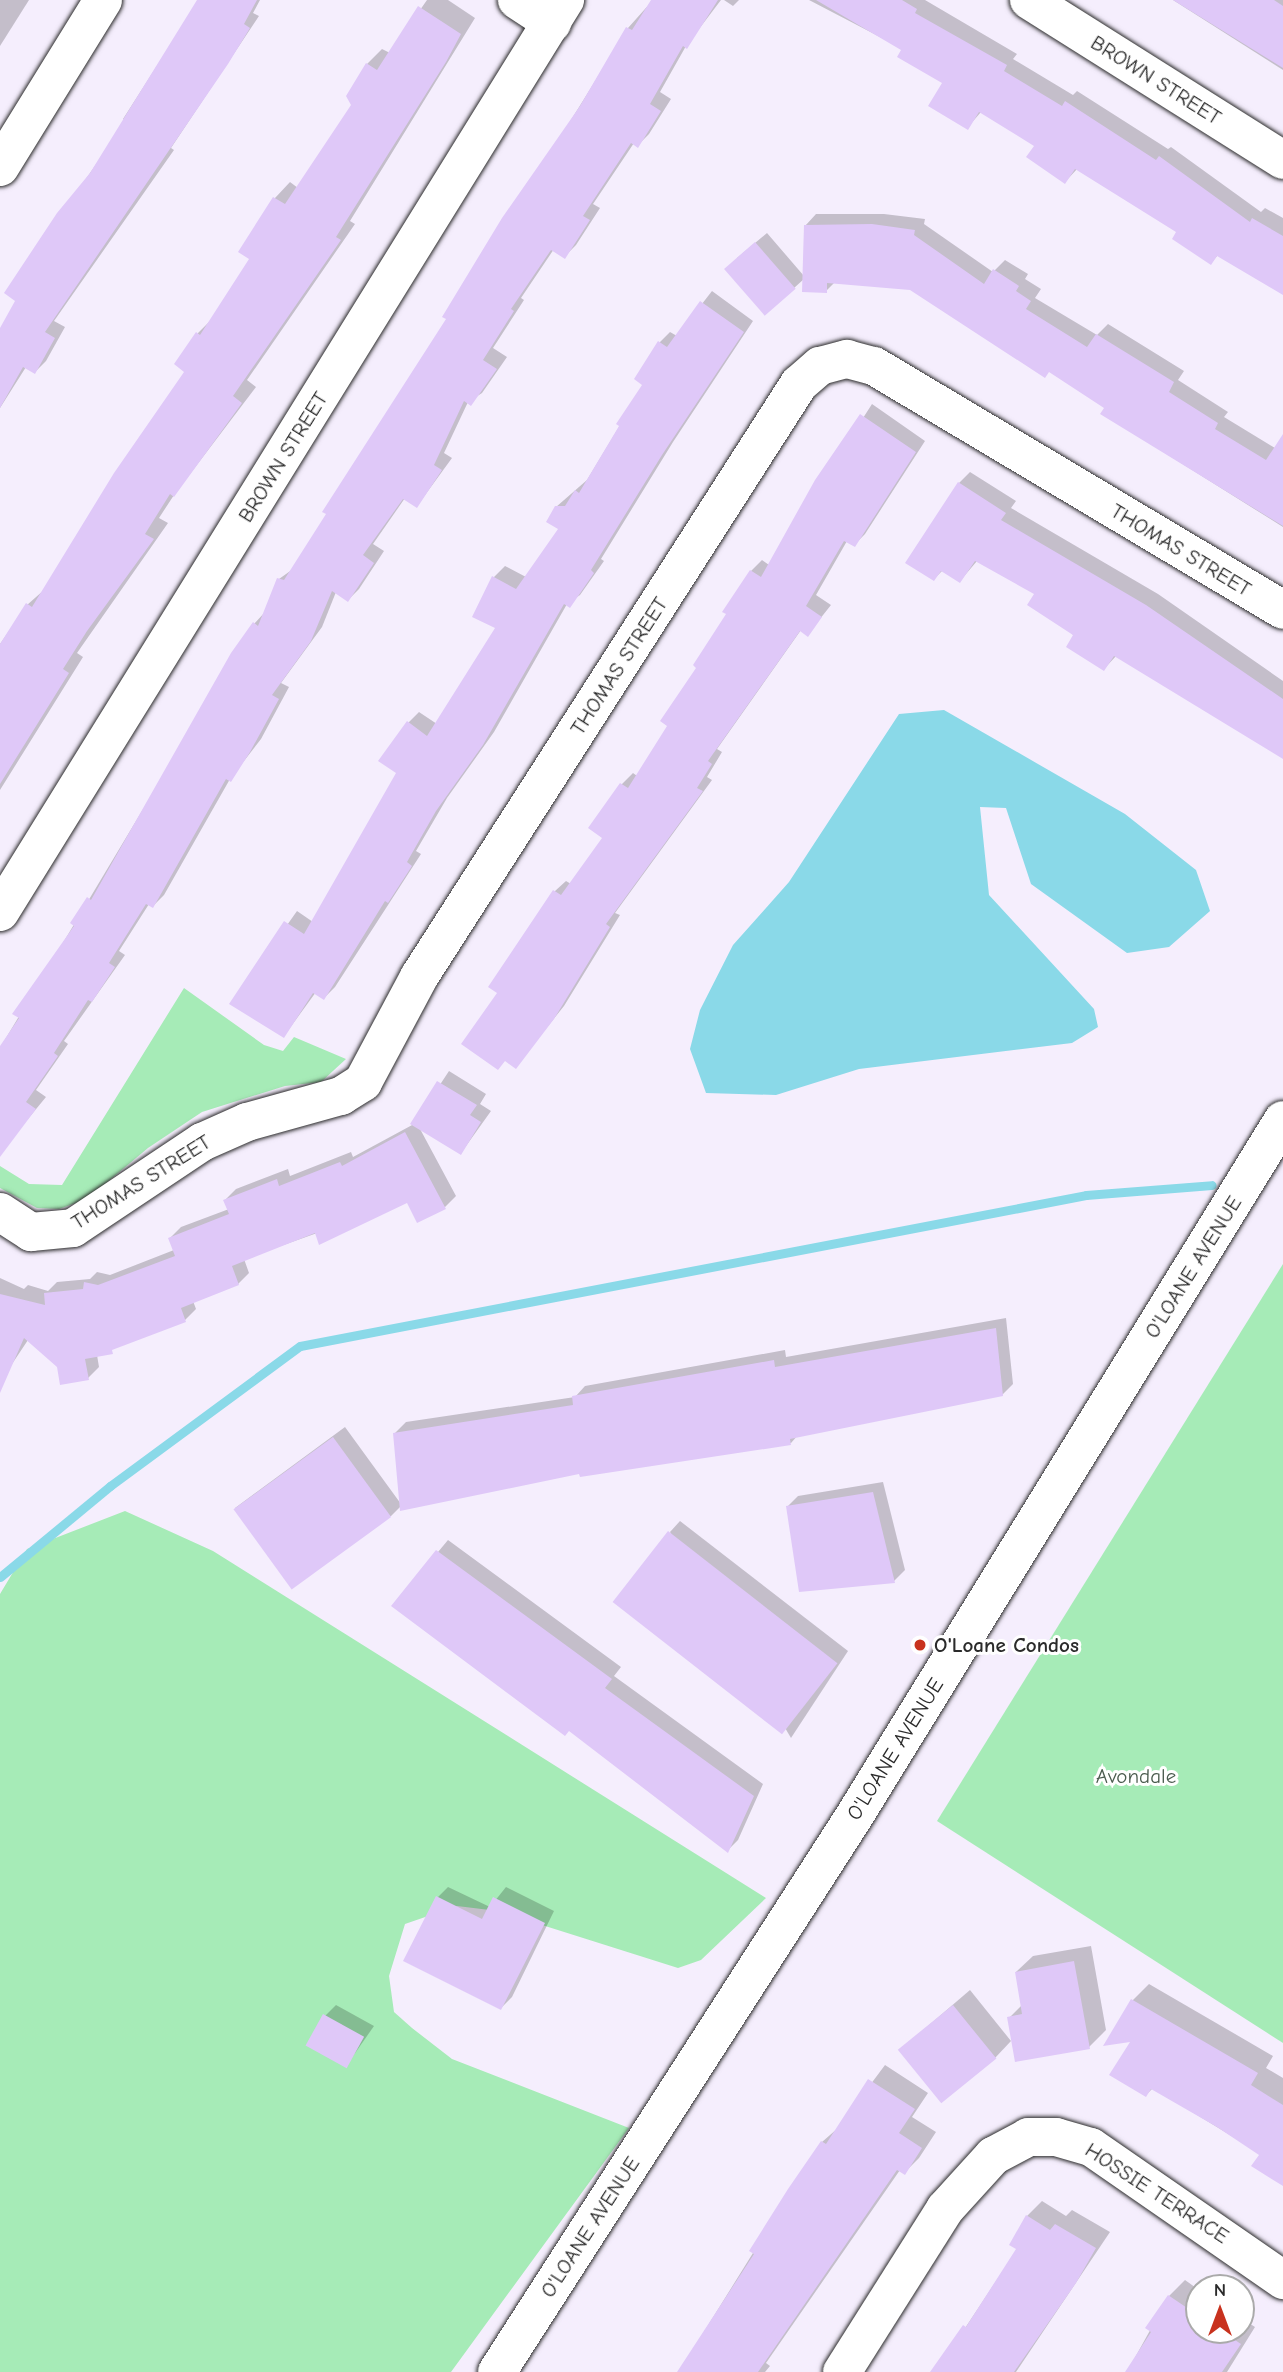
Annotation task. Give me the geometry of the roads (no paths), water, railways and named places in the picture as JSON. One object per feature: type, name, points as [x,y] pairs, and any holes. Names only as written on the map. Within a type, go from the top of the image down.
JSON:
[{"type":"street","points":[[0,167],[103,0]]},
{"type":"street","points":[[517,0],[559,11]]},
{"type":"street","name":"BROWN STREET","points":[[1029,0],[1283,160]]},
{"type":"street","name":"BROWN STREET","points":[[0,912],[559,11]]},
{"type":"street","name":"THOMAS STREET","points":[[0,1212],[32,1232],[74,1228],[202,1142],[247,1122],[341,1096],[363,1082],[419,977],[799,384],[820,366],[847,359],[874,366],[1283,610]]},
{"type":"street","name":"O'LOANE AVENUE","points":[[497,2372],[847,1827],[1283,1120]]},
{"type":"street","name":"HOSSIE TERRACE","points":[[842,2372],[945,2208],[993,2156],[1028,2137],[1056,2137],[1091,2147],[1283,2280]]},
{"type":"water","points":[[944,710],[1125,814],[1196,870],[1210,911],[1169,947],[1127,953],[1031,884],[1006,808],[980,807],[989,895],[1094,1009],[1098,1027],[1072,1043],[859,1069],[776,1095],[706,1093],[690,1049],[700,1010],[733,945],[789,882],[899,714]]},
{"type":"waterway","points":[[0,1577],[110,1486],[300,1346],[1086,1195],[1212,1185]]},
{"type":"place","name":"O'Loane Condos","points":[[920,1645]]},
{"type":"park label","name":"Avondale","points":[[1136,1776]]}]
